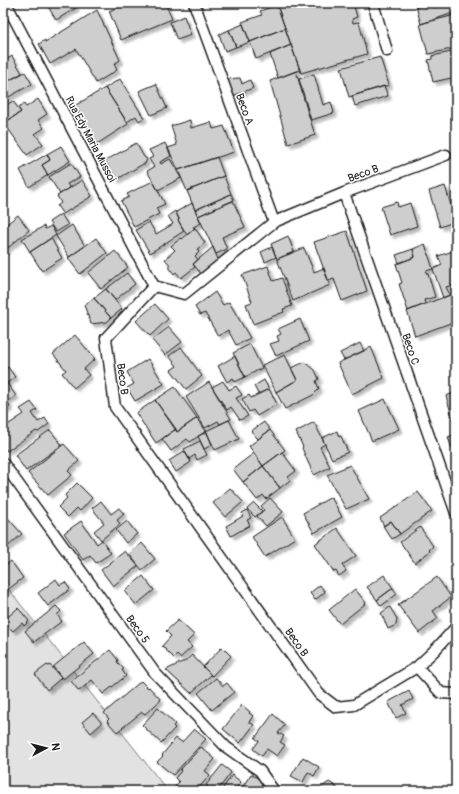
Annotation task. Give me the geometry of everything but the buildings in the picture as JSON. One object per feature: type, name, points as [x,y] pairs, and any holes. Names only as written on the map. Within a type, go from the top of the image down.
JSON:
[{"type":"lane","name":"Rua Edy Maria Mussoi","points":[[6,3],[154,286]]},
{"type":"lane","name":"Beco A","points":[[194,3],[274,222]]},
{"type":"lane","points":[[373,3],[387,51]]},
{"type":"lane","name":"Beco B","points":[[417,667],[354,705],[336,707],[319,694],[115,406],[106,338],[154,286],[184,294],[274,222],[344,193],[446,156]]},
{"type":"lane","name":"Beco C","points":[[344,193],[456,513]]},
{"type":"lane","name":"Beco 5","points":[[3,463],[155,672],[226,747],[260,771],[274,791]]},
{"type":"lane","points":[[456,627],[417,667],[441,693],[456,694]]},
{"type":"shaded area","points":[[3,582],[168,791],[3,791]]}]
